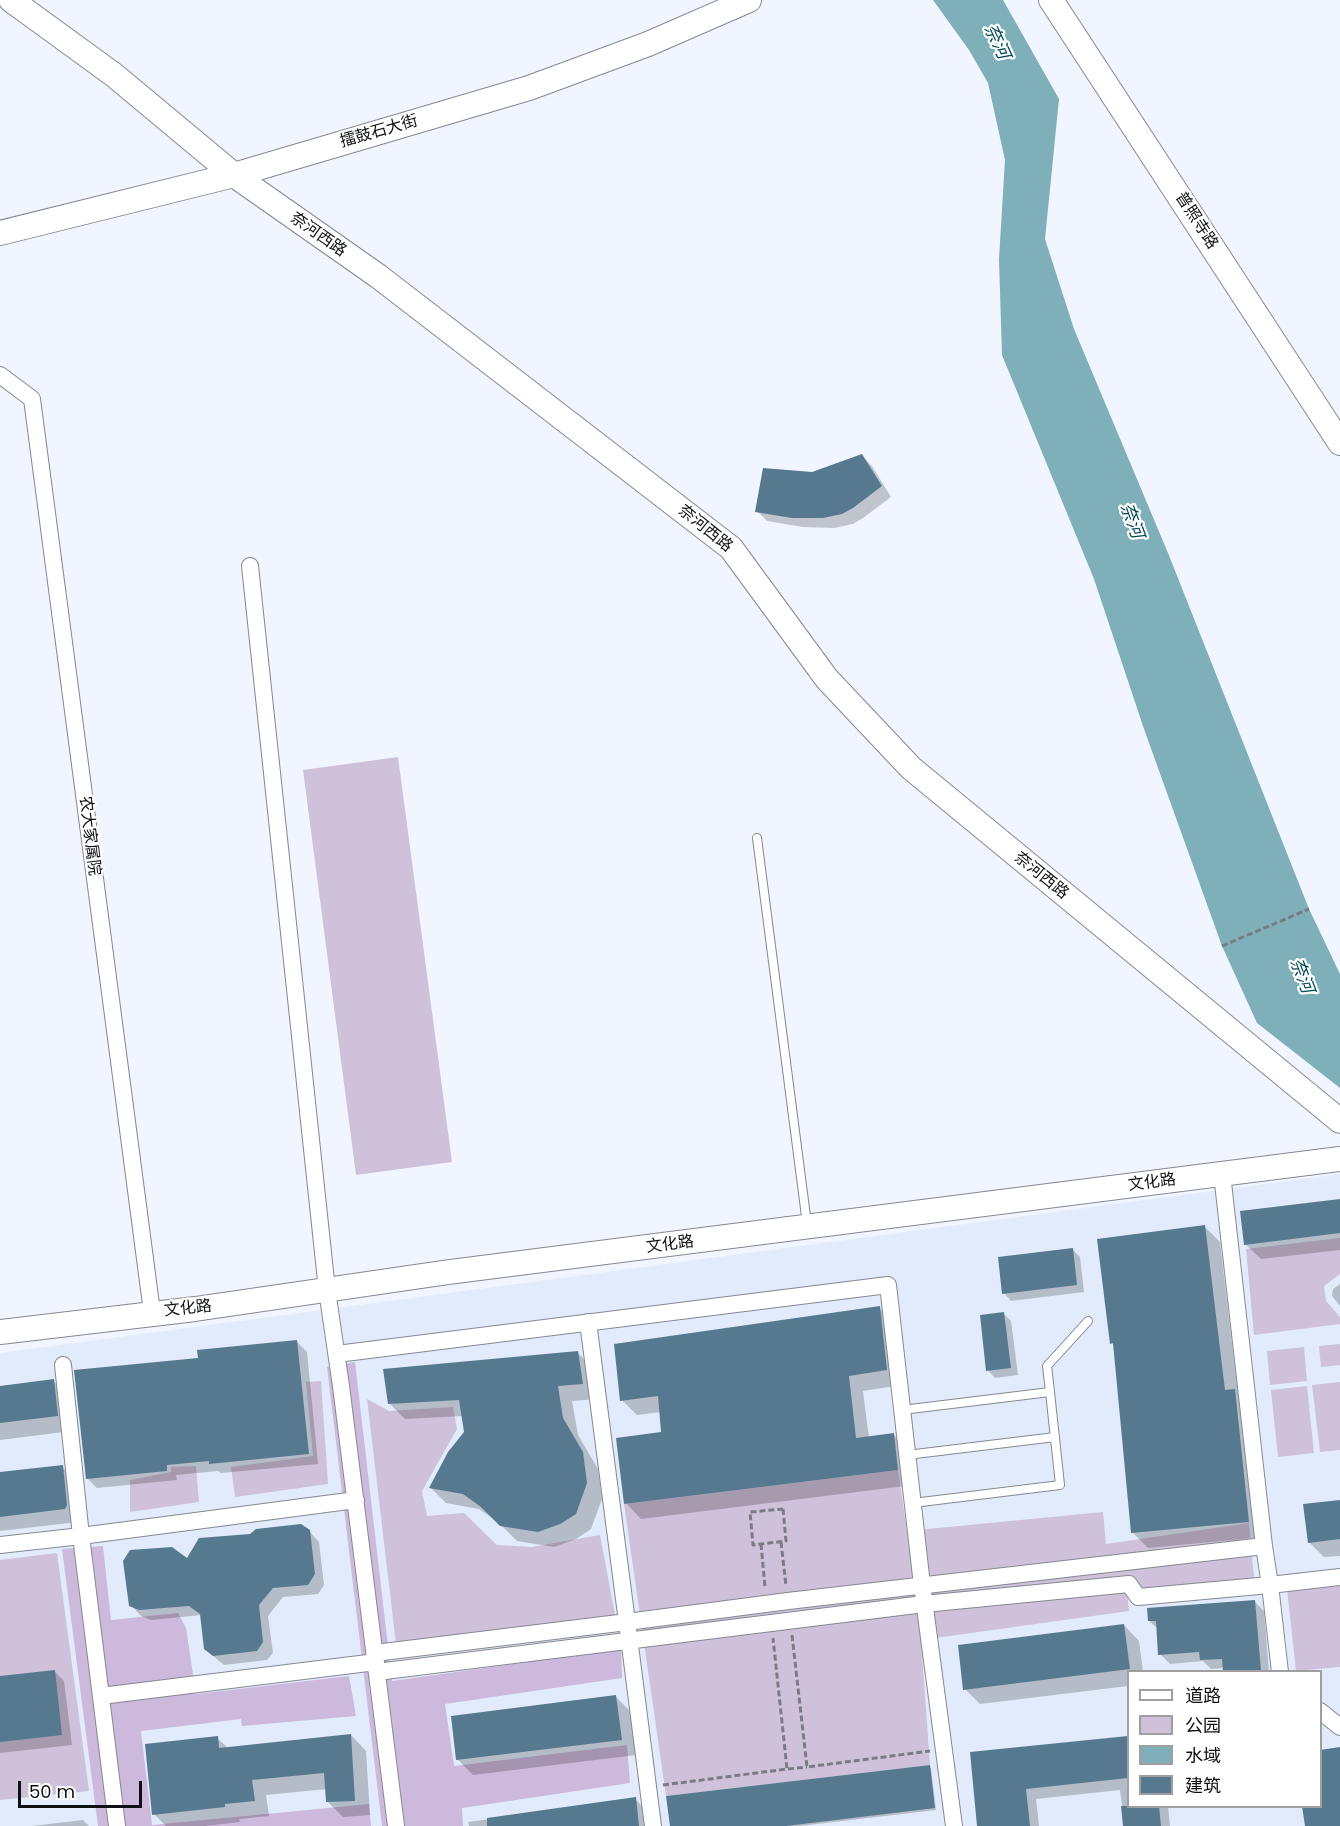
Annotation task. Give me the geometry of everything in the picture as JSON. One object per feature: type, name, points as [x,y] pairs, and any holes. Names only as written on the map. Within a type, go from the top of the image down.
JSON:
[{"type":"street","name":"奈河西路","points":[[11,0],[114,75],[234,175],[378,276],[731,548],[828,679],[911,768],[1340,1121]]},
{"type":"street","name":"擂鼓石大街","points":[[0,233],[234,175],[529,88],[648,44],[749,0]]},
{"type":"street","name":"普照寺路","points":[[1051,0],[1340,443]]},
{"type":"street","name":"农大家属院","points":[[0,375],[32,399],[152,1312]]},
{"type":"street","points":[[250,566],[327,1290],[356,1500],[396,1826]]},
{"type":"street","name":"文化路","points":[[0,1332],[152,1312],[195,1309],[449,1272],[1340,1159]]},
{"type":"street","points":[[1222,1174],[1280,1670]]},
{"type":"street","points":[[336,1354],[888,1285],[924,1604],[954,1826]]},
{"type":"street","points":[[588,1322],[653,1826]]},
{"type":"street","points":[[63,1365],[81,1536],[117,1826]]},
{"type":"street","points":[[0,1545],[356,1500]]},
{"type":"street","points":[[101,1696],[376,1662],[627,1622],[788,1601],[1264,1546]]},
{"type":"street","points":[[376,1662],[629,1641],[924,1604],[1129,1584],[1138,1597],[1340,1577]]},
{"type":"street","points":[[1322,1713],[1340,1727]]},
{"type":"lane","points":[[757,838],[808,1228]]},
{"type":"lane","points":[[913,1503],[1060,1485],[1047,1366],[1088,1321]]},
{"type":"lane","points":[[902,1410],[1050,1392]]},
{"type":"lane","points":[[907,1455],[1055,1437]]},
{"type":"path","points":[[1222,946],[1309,909]]},
{"type":"path","points":[[783,1509],[786,1541],[781,1542],[753,1545],[750,1512],[783,1509]]},
{"type":"path","points":[[781,1542],[788,1601]]},
{"type":"path","points":[[761,1544],[767,1604]]},
{"type":"path","points":[[791,1620],[807,1767]]},
{"type":"path","points":[[770,1623],[787,1769]]},
{"type":"path","points":[[648,1787],[944,1749]]},
{"type":"shaded area","points":[[1340,1174],[1340,1826],[0,1826],[0,1353]]},
{"type":"shaded area","points":[[355,1362],[392,1681],[621,1649],[622,1678],[445,1704],[454,1766],[627,1745],[630,1783],[462,1808],[463,1826],[382,1826],[327,1367]]},
{"type":"shaded area","points":[[103,1546],[111,1620],[178,1613],[186,1628],[196,1694],[349,1676],[356,1716],[242,1726],[241,1719],[141,1731],[152,1825],[369,1804],[371,1826],[98,1826],[62,1549]]},
{"type":"green space","points":[[398,757],[452,1162],[356,1175],[303,770]]},
{"type":"green space","points":[[1340,1238],[1340,1274],[1324,1286],[1326,1301],[1340,1317],[1340,1324],[1254,1335],[1246,1249]]},
{"type":"green space","points":[[1340,1344],[1340,1365],[1321,1367],[1319,1346]]},
{"type":"green space","points":[[1304,1347],[1307,1381],[1270,1385],[1267,1351]]},
{"type":"green space","points":[[321,1381],[328,1484],[235,1497],[231,1467],[313,1456],[306,1382]]},
{"type":"green space","points":[[1340,1382],[1340,1450],[1320,1452],[1312,1385]]},
{"type":"green space","points":[[1307,1386],[1314,1453],[1278,1457],[1271,1390]]},
{"type":"green space","points":[[367,1399],[389,1411],[453,1407],[457,1429],[422,1491],[427,1516],[464,1513],[497,1545],[532,1547],[600,1535],[615,1615],[396,1644]]},
{"type":"green space","points":[[196,1466],[199,1502],[130,1512],[130,1480],[171,1472],[171,1467]]},
{"type":"green space","points":[[898,1470],[907,1531],[1103,1512],[1106,1544],[1249,1523],[1254,1578],[1127,1593],[1129,1611],[921,1640],[930,1765],[666,1796],[624,1504]]},
{"type":"green space","points":[[57,1553],[89,1791],[0,1800],[0,1560]]},
{"type":"green space","points":[[1340,1583],[1340,1667],[1296,1670],[1287,1589]]},
{"type":"water","name":"奈河","points":[[933,0],[1003,0],[1059,99],[1045,239],[1074,329],[1168,553],[1309,909],[1340,974],[1340,1088],[1257,1023],[1222,946],[1144,729],[1094,579],[1002,355],[999,259],[1005,160],[988,83],[969,50]]},
{"type":"building","points":[[862,454],[882,486],[842,514],[823,518],[792,518],[755,512],[763,468],[812,472]]},
{"type":"building","points":[[1340,1199],[1340,1233],[1244,1245],[1240,1211]]},
{"type":"building","points":[[1205,1225],[1225,1390],[1235,1389],[1249,1522],[1131,1533],[1113,1343],[1110,1344],[1097,1239]]},
{"type":"building","points":[[1073,1248],[1077,1285],[1002,1294],[998,1257]]},
{"type":"building","points":[[880,1306],[887,1370],[849,1376],[856,1438],[894,1433],[898,1470],[624,1504],[616,1438],[661,1432],[658,1396],[620,1401],[614,1344]]},
{"type":"building","points":[[1004,1312],[1011,1368],[986,1371],[980,1315]]},
{"type":"building","points":[[297,1340],[309,1454],[209,1464],[209,1461],[167,1465],[167,1471],[86,1479],[74,1370],[198,1358],[197,1350]]},
{"type":"building","points":[[578,1351],[583,1384],[558,1386],[563,1418],[583,1452],[587,1483],[576,1514],[560,1524],[538,1532],[500,1526],[481,1507],[463,1494],[429,1488],[448,1452],[464,1432],[459,1400],[388,1404],[383,1369]]},
{"type":"building","points":[[54,1379],[58,1416],[0,1423],[0,1386]]},
{"type":"building","points":[[63,1465],[67,1505],[65,1509],[0,1517],[0,1472]]},
{"type":"building","points":[[1340,1500],[1340,1539],[1308,1543],[1303,1504]]},
{"type":"building","points":[[301,1524],[310,1530],[315,1574],[308,1585],[273,1588],[259,1605],[263,1642],[257,1651],[213,1656],[204,1649],[200,1614],[189,1606],[139,1610],[129,1606],[123,1561],[130,1550],[172,1547],[187,1558],[199,1538],[250,1534],[256,1529]]},
{"type":"building","points":[[1255,1600],[1261,1670],[1223,1670],[1222,1659],[1200,1660],[1199,1652],[1158,1655],[1156,1621],[1148,1621],[1147,1608]]},
{"type":"building","points":[[1124,1624],[1130,1669],[963,1690],[958,1645]]},
{"type":"building","points":[[55,1670],[62,1735],[0,1742],[0,1676]]},
{"type":"building","points":[[616,1695],[622,1740],[456,1760],[451,1716]]},
{"type":"building","points":[[351,1734],[355,1801],[326,1802],[324,1773],[252,1780],[255,1801],[225,1804],[225,1807],[152,1815],[145,1744],[218,1736],[219,1748]]},
{"type":"building","points":[[1127,1736],[1127,1778],[1026,1789],[1030,1826],[977,1826],[970,1752]]},
{"type":"building","points":[[1340,1747],[1340,1826],[1305,1826],[1302,1808],[1322,1808],[1322,1750]]},
{"type":"building","points":[[930,1765],[935,1808],[786,1826],[670,1826],[666,1796]]},
{"type":"building","points":[[636,1797],[639,1826],[487,1826],[487,1818]]},
{"type":"building","points":[[1121,1806],[1159,1808],[1161,1826],[1123,1826]]}]
